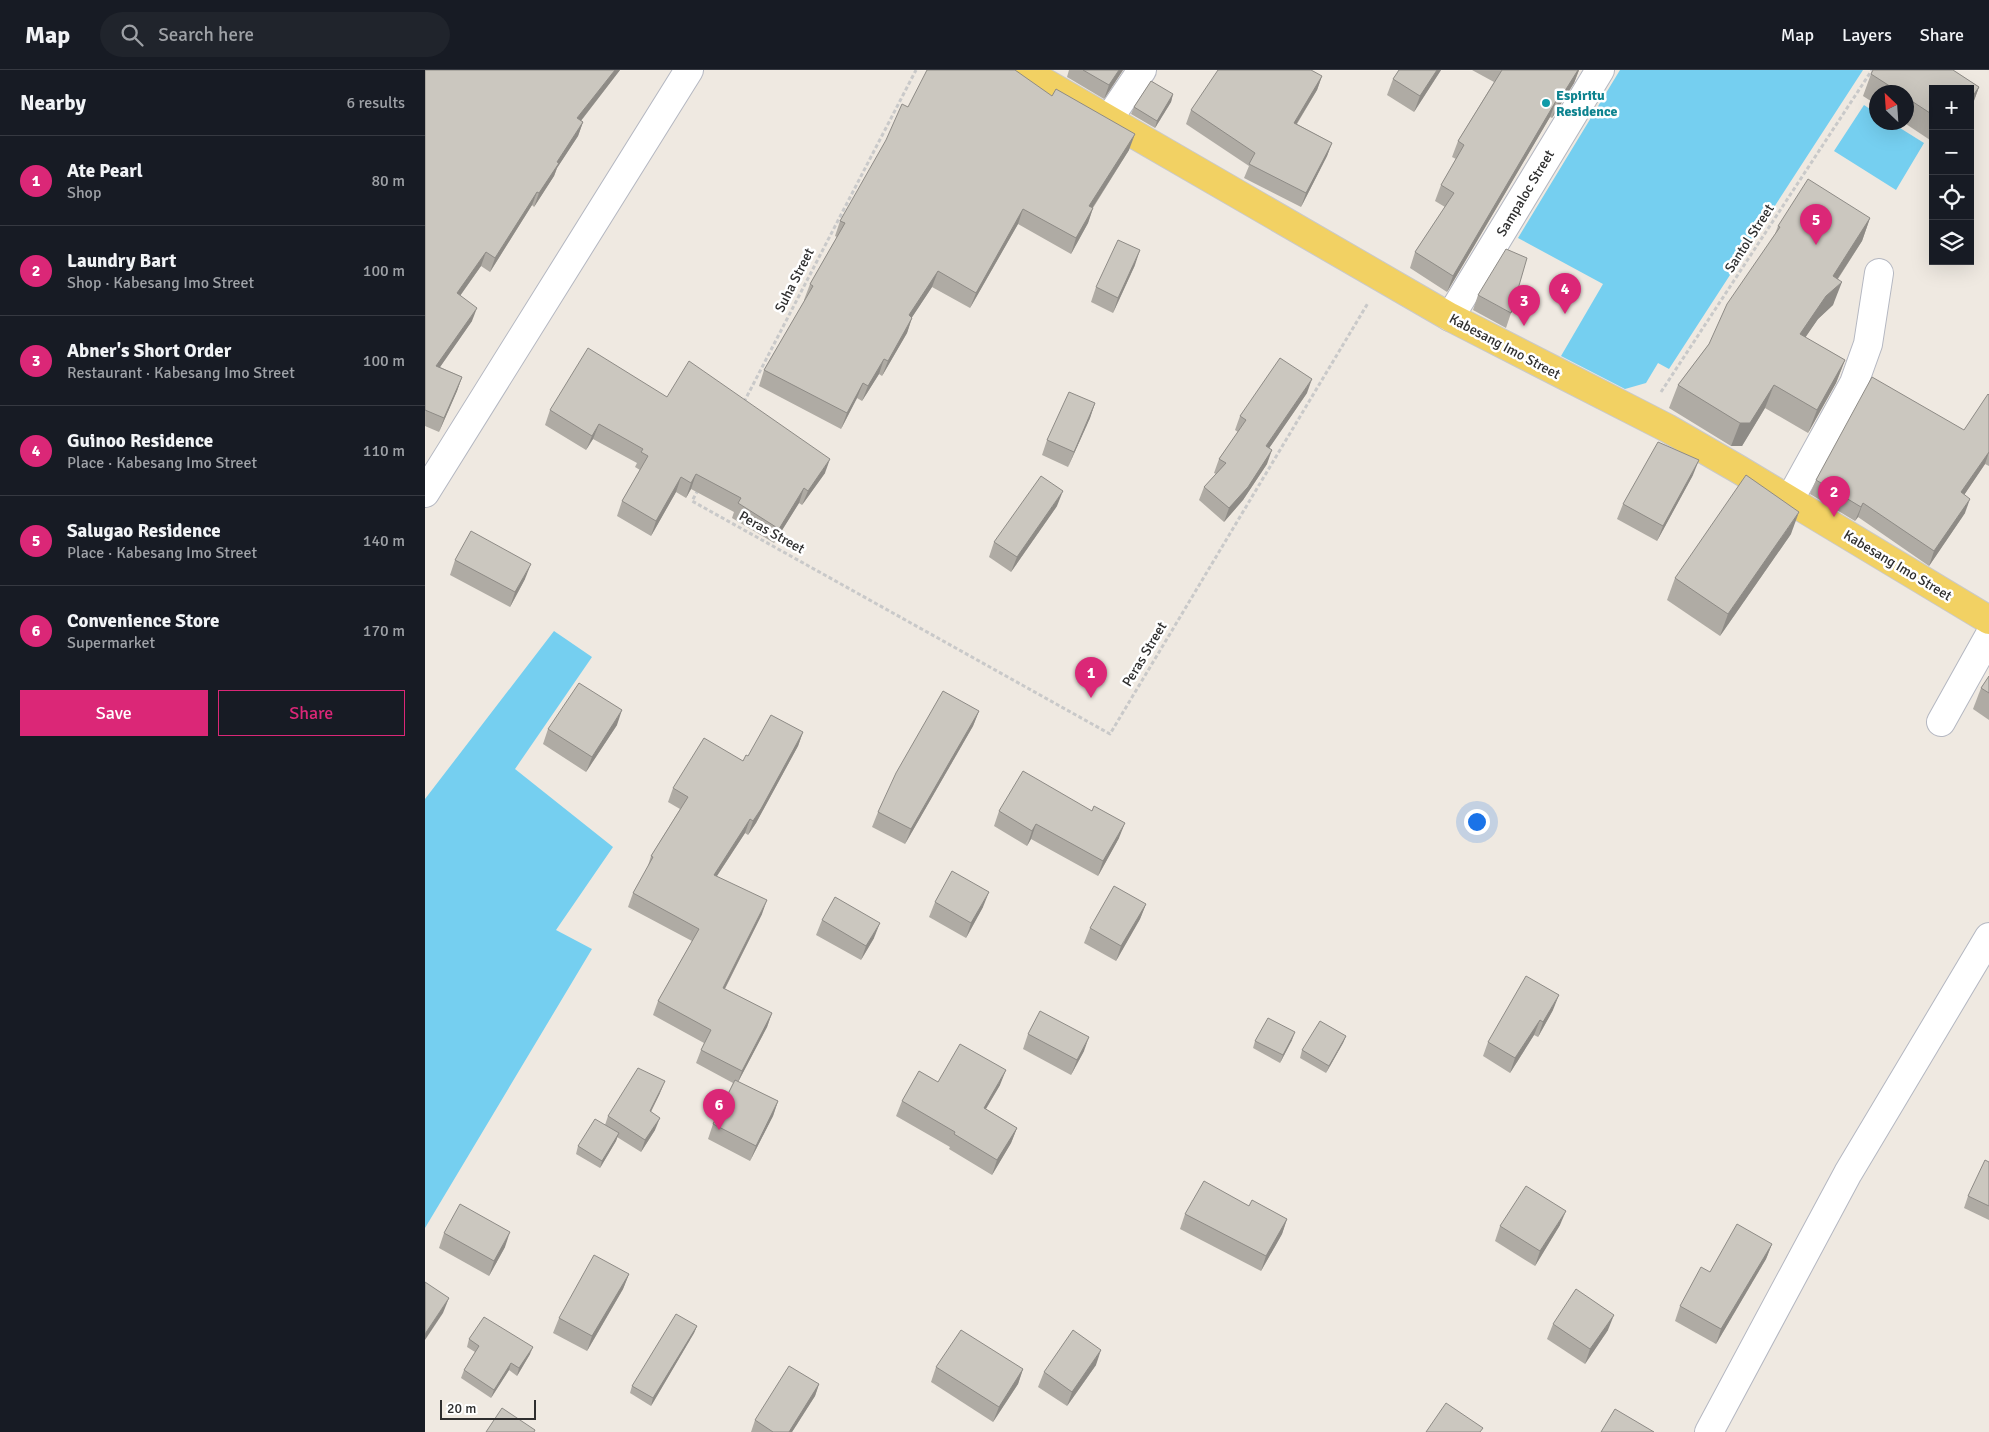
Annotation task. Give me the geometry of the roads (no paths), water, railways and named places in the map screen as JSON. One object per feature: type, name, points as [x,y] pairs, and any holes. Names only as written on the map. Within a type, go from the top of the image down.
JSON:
[{"type":"main road","name":"Kabesang Imo Street","points":[[1023,70],[1449,317],[1691,442],[1989,620]]},
{"type":"street","points":[[425,493],[689,70]]},
{"type":"street","points":[[1108,120],[1142,70]]},
{"type":"street","name":"Sampaloc Street","points":[[1449,317],[1600,70]]},
{"type":"street","points":[[1790,500],[1854,383],[1868,344],[1879,272]]},
{"type":"street","points":[[1941,722],[1989,636]]},
{"type":"street","points":[[1709,1432],[1848,1173],[1989,937]]},
{"type":"water","points":[[1620,70],[1863,70],[1669,369],[1658,363],[1646,383],[1625,389],[1561,356],[1603,284],[1518,238]]},
{"type":"water","points":[[1864,105],[1869,108],[1869,130],[1903,130],[1924,143],[1896,190],[1834,151]]},
{"type":"water","points":[[554,631],[592,657],[515,769],[613,847],[556,930],[592,949],[425,1228],[425,799]]},
{"type":"place","name":"Espiritu Residence","points":[[1546,103]]},
{"type":"place","name":"Salugao Residence","points":[[1816,245]]},
{"type":"place","name":"Guinoo Residence","points":[[1565,314]]},
{"type":"place","name":"Abner's Short Order","points":[[1524,326]]},
{"type":"place","name":"Laundry Bart","points":[[1834,517]]},
{"type":"place","name":"Ate Pearl","points":[[1091,698]]},
{"type":"place","name":"Convenience Store","points":[[719,1130]]}]
